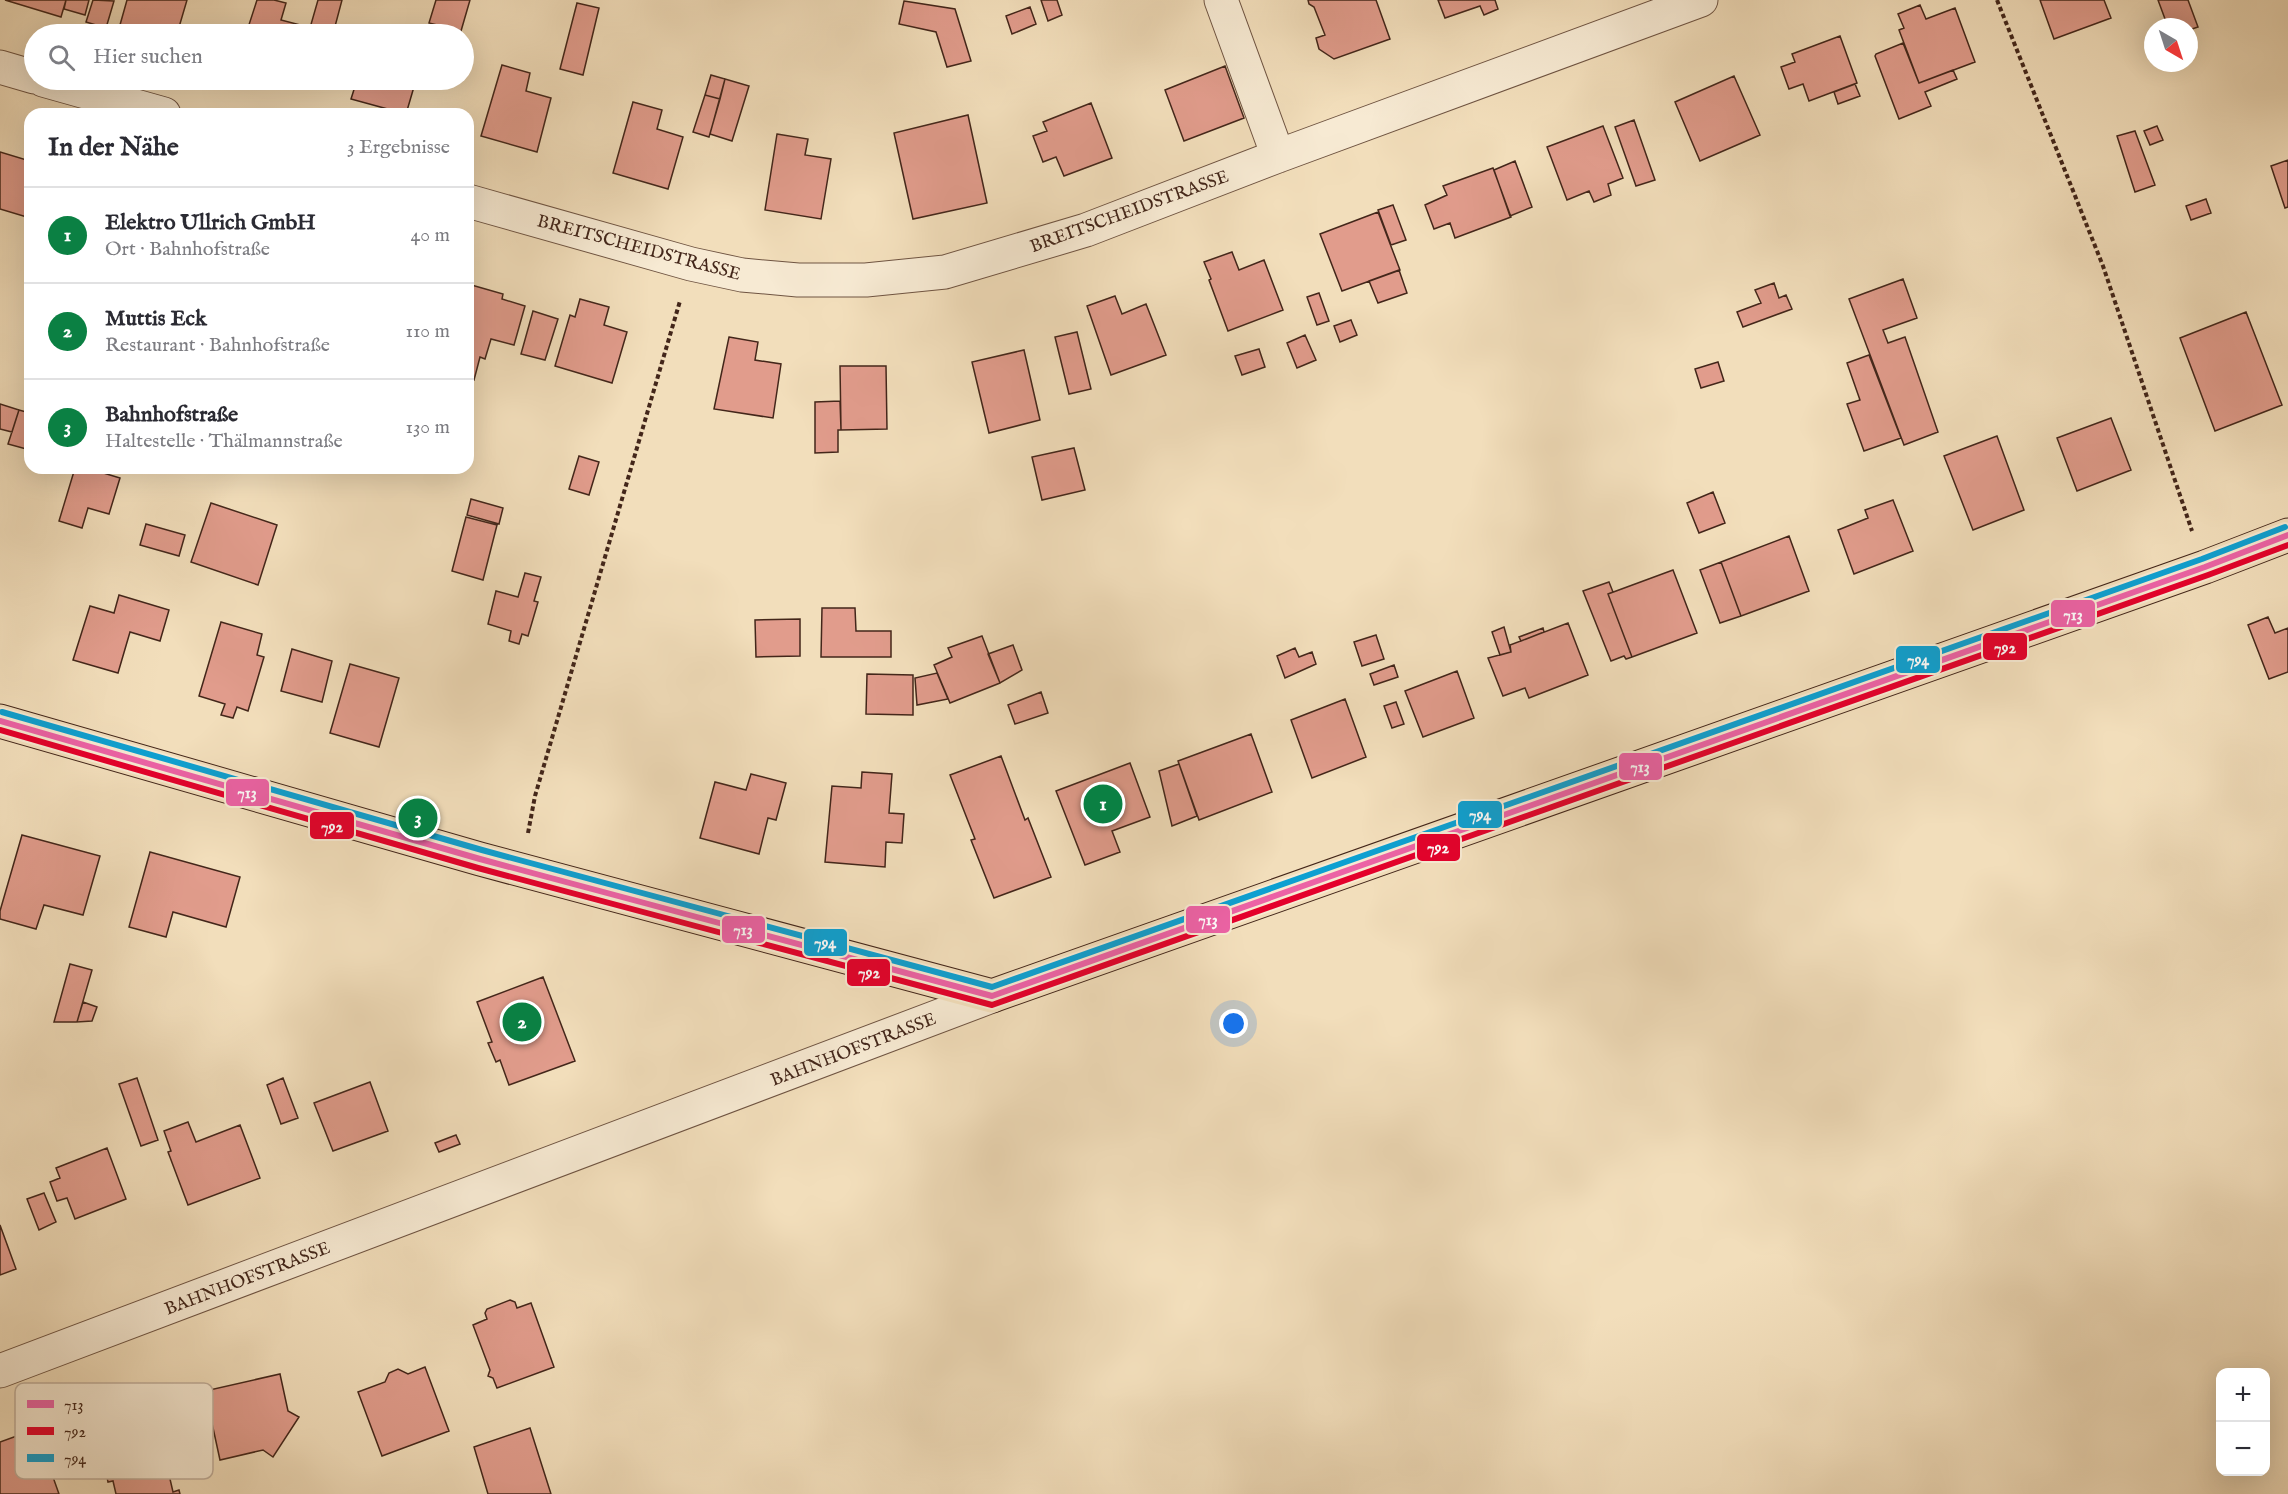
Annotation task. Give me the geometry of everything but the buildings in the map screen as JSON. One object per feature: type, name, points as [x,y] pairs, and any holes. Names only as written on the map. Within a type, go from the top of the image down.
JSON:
[{"type":"main road","name":"BAHNHOFSTRASSE","points":[[992,996],[2205,567],[2288,535]]},
{"type":"main road","points":[[0,721],[519,868],[992,996]]},
{"type":"street","points":[[1221,0],[1278,156]]},
{"type":"street","name":"BREITSCHEIDSTRASSE","points":[[474,203],[691,264],[742,276],[798,280],[866,280],[945,272],[1086,230],[1278,156],[1701,0]]},
{"type":"street","points":[[0,67],[24,74]]},
{"type":"street","points":[[79,90],[143,108]]},
{"type":"street","name":"BAHNHOFSTRASSE","points":[[0,1371],[992,996]]},
{"type":"path","points":[[1997,0],[2103,266],[2205,567]]},
{"type":"path","points":[[519,868],[544,762],[691,264]]},
{"type":"transit line","name":"794","points":[[2,712],[482,850],[992,987],[2202,559],[2285,527]]},
{"type":"transit line","name":"713","points":[[992,996],[2205,567],[2288,535]]},
{"type":"transit line","name":"792","points":[[0,730],[478,868],[992,1005],[2288,545]]},
{"type":"transit line","name":"713","points":[[0,721],[480,859],[992,996]]},
{"type":"place","name":"Elektro Ullrich GmbH","points":[[1103,804]]},
{"type":"place","name":"Bahnhofstraße","points":[[418,818]]},
{"type":"place","name":"Muttis Eck","points":[[522,1022]]}]
